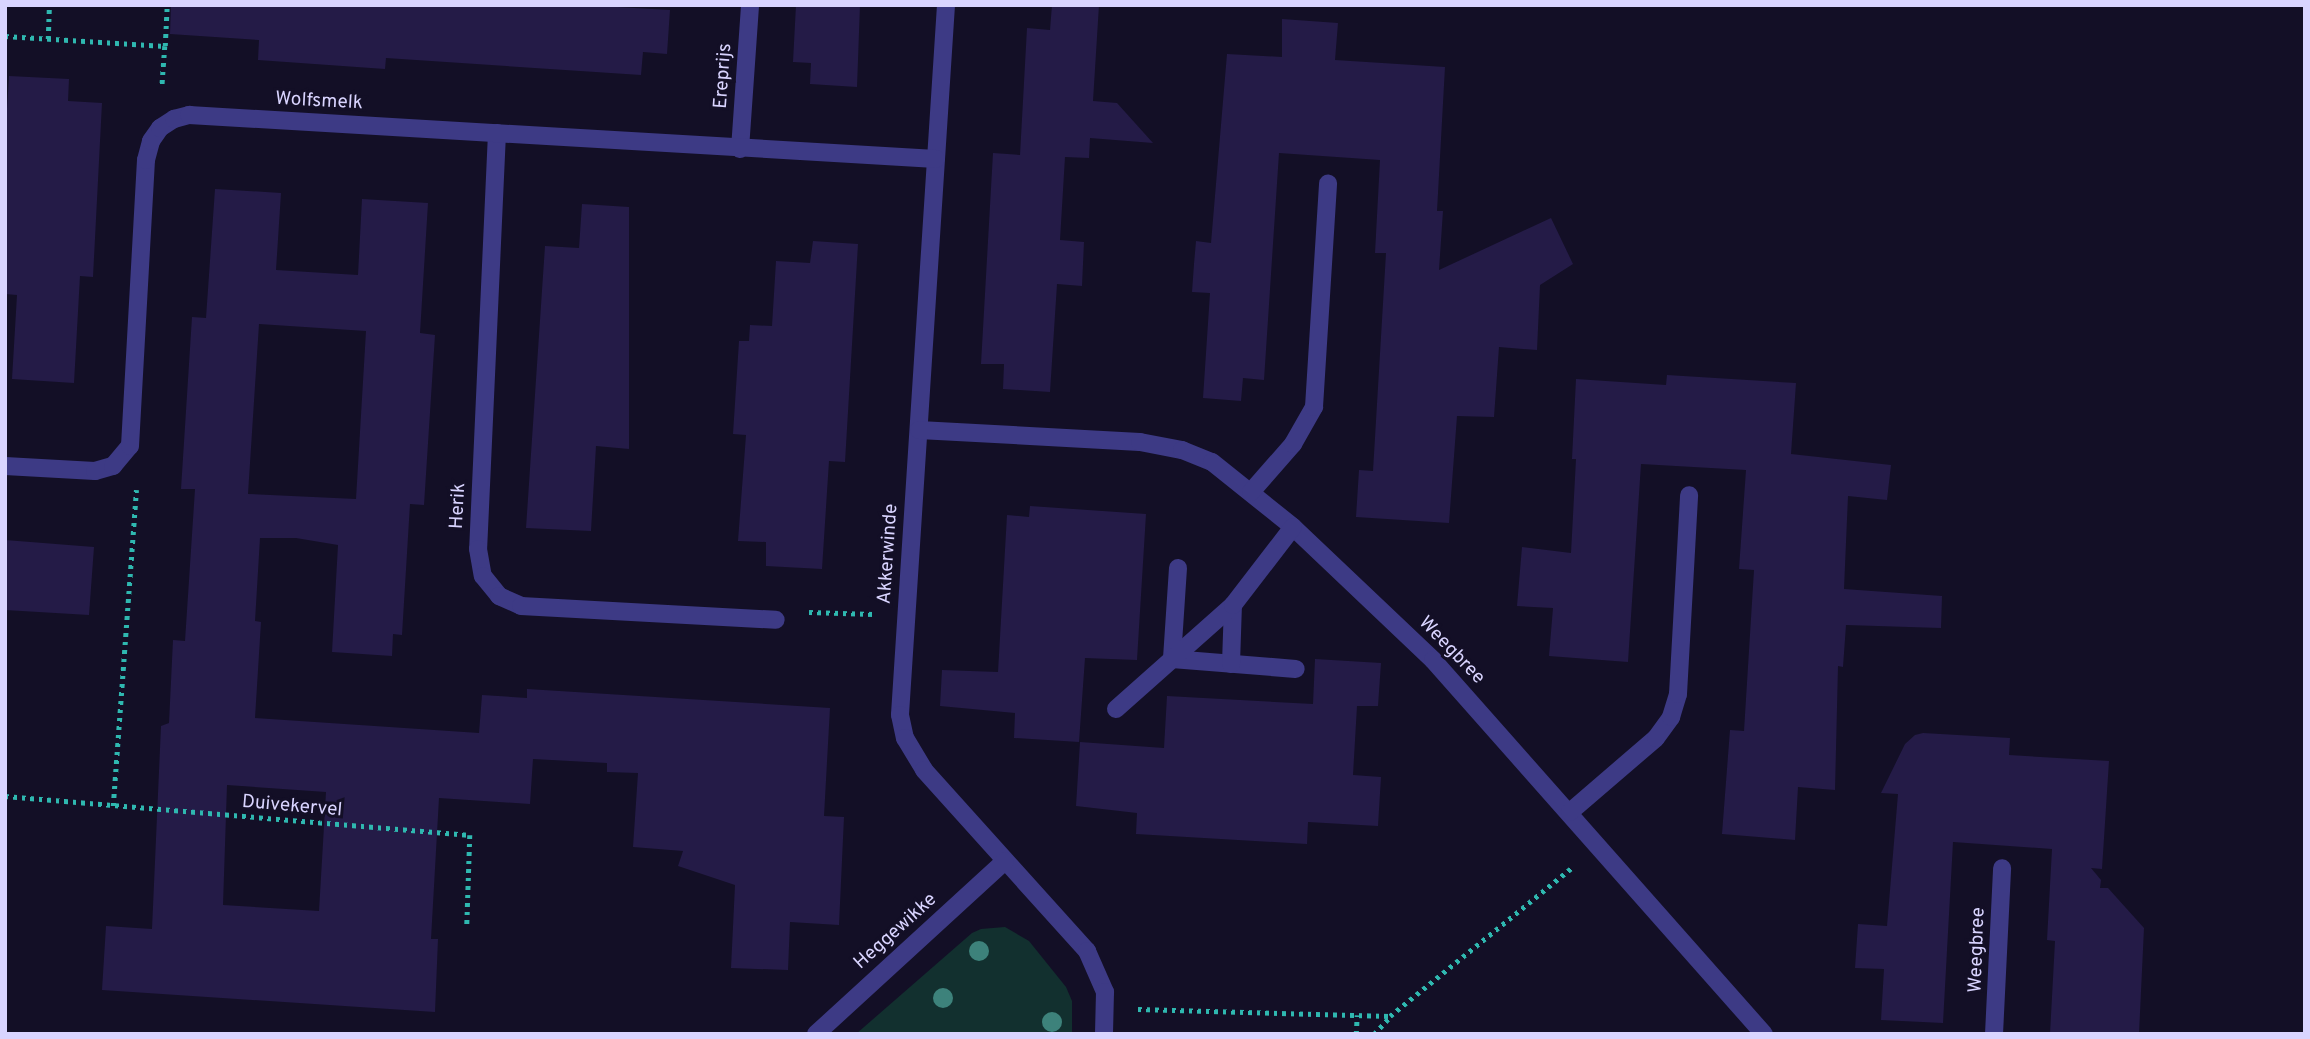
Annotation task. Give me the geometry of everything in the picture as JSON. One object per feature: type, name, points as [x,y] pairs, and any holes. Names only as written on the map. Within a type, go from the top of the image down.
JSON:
[{"type":"street","name":"Ereprijs","points":[[740,149],[750,5]]},
{"type":"street","name":"Akkerwinde","points":[[946,5],[900,715],[905,737],[924,770],[1087,951],[1105,992],[1104,1034]]},
{"type":"street","name":"Wolfsmelk","points":[[160,128],[174,118],[189,115],[936,159]]},
{"type":"street","points":[[5,466],[95,471],[113,466],[124,457],[132,434],[146,160],[151,141],[160,128]]},
{"type":"street","name":"Herik","points":[[497,133],[478,549],[483,576],[499,596],[521,606],[776,620]]},
{"type":"street","points":[[1251,492],[1293,444],[1314,407],[1328,183]]},
{"type":"street","name":"Weegbree","points":[[919,430],[1140,442],[1182,450],[1212,462],[1293,527],[1433,660],[1764,1034]]},
{"type":"street","points":[[1570,813],[1656,737],[1671,717],[1678,694],[1689,495]]},
{"type":"street","points":[[1116,709],[1233,605],[1293,527]]},
{"type":"street","points":[[1172,659],[1178,568]]},
{"type":"street","points":[[1231,664],[1233,605]]},
{"type":"street","points":[[1172,659],[1296,669]]},
{"type":"street","name":"Heggewikke","points":[[816,1034],[1005,861]]},
{"type":"street","name":"Weegbree","points":[[1994,1034],[2002,868]]},
{"type":"path","points":[[48,39],[50,5]]},
{"type":"path","points":[[160,128],[167,5]]},
{"type":"path","points":[[5,36],[165,46]]},
{"type":"path","points":[[113,806],[136,489],[124,457]]},
{"type":"path","points":[[776,620],[789,611],[906,616]]},
{"type":"path","name":"Duivekervel","points":[[5,796],[470,835],[467,926]]},
{"type":"path","points":[[1374,1034],[1390,1016],[1599,846]]},
{"type":"path","points":[[1106,1008],[1390,1016]]},
{"type":"path","points":[[1356,1034],[1357,1015]]},
{"type":"green space","points":[[1005,927],[1029,941],[1066,987],[1072,1001],[1072,1034],[856,1034],[972,933],[981,929]]},
{"type":"building","points":[[171,5],[582,5],[670,10],[667,54],[643,52],[641,75],[386,58],[385,69],[258,60],[259,40],[170,34]]},
{"type":"building","points":[[796,5],[860,5],[857,87],[810,84],[811,63],[793,62]]},
{"type":"building","points":[[1052,5],[1099,5],[1093,101],[1117,103],[1153,143],[1090,138],[1089,158],[1065,157],[1060,240],[1084,242],[1082,286],[1057,284],[1050,392],[1003,389],[1004,364],[981,364],[993,153],[1020,155],[1027,28],[1050,30]]},
{"type":"building","points":[[1282,19],[1338,23],[1335,60],[1445,67],[1437,211],[1443,211],[1439,270],[1551,218],[1573,264],[1540,285],[1537,350],[1499,347],[1494,417],[1457,416],[1449,523],[1356,517],[1359,470],[1373,471],[1386,253],[1375,253],[1380,160],[1279,153],[1264,380],[1243,378],[1241,401],[1203,398],[1210,293],[1192,292],[1196,241],[1211,243],[1227,54],[1282,57]]},
{"type":"building","points":[[9,76],[69,79],[68,101],[102,103],[93,277],[80,276],[74,383],[12,379],[17,295],[5,294],[5,141]]},
{"type":"building","points":[[215,189],[281,193],[276,270],[358,275],[362,199],[428,203],[420,333],[435,335],[424,505],[410,504],[402,635],[393,634],[392,656],[332,652],[338,545],[296,538],[260,538],[255,621],[261,622],[255,718],[479,733],[482,695],[527,698],[527,689],[830,708],[824,816],[844,817],[839,925],[790,922],[788,970],[731,968],[735,885],[678,866],[683,851],[633,847],[638,773],[607,772],[607,763],[533,759],[530,804],[439,798],[431,939],[438,939],[435,1012],[102,990],[106,926],[152,929],[161,726],[169,723],[173,640],[185,641],[195,489],[181,489],[192,317],[206,318]],"holes":[[[259,324],[366,331],[356,499],[248,494]],[[227,785],[326,792],[319,911],[223,905]]]},
{"type":"building","points":[[582,204],[629,207],[629,449],[596,446],[591,531],[526,528],[545,246],[579,248]]},
{"type":"building","points":[[813,241],[858,244],[845,462],[829,461],[822,569],[766,566],[766,542],[738,541],[746,435],[733,434],[739,341],[749,341],[750,325],[772,326],[776,261],[810,263]]},
{"type":"building","points":[[1667,375],[1796,383],[1791,454],[1891,465],[1887,500],[1848,496],[1844,589],[1942,596],[1941,628],[1846,625],[1843,667],[1838,666],[1835,790],[1798,787],[1795,840],[1722,834],[1730,730],[1744,731],[1754,570],[1739,569],[1746,470],[1641,464],[1628,662],[1549,656],[1553,608],[1517,606],[1522,547],[1571,553],[1576,459],[1572,459],[1576,379],[1666,385]]},
{"type":"building","points":[[1030,506],[1146,514],[1137,660],[1085,658],[1079,742],[1014,738],[1015,713],[940,706],[942,670],[998,672],[1007,515],[1029,517]]},
{"type":"building","points":[[5,540],[94,547],[89,615],[5,610]]},
{"type":"building","points":[[1315,659],[1381,663],[1378,706],[1357,706],[1353,775],[1381,777],[1378,826],[1308,822],[1307,844],[1136,834],[1137,813],[1076,806],[1080,742],[1164,748],[1167,696],[1313,704]]},
{"type":"building","points":[[1923,733],[2010,738],[2009,755],[2109,761],[2102,869],[2091,868],[2101,880],[2100,888],[2108,888],[2144,928],[2139,1034],[2050,1034],[2055,941],[2047,940],[2052,849],[1953,842],[1943,1023],[1881,1020],[1884,969],[1855,968],[1858,924],[1887,926],[1898,794],[1881,793],[1905,744],[1915,735]]}]
